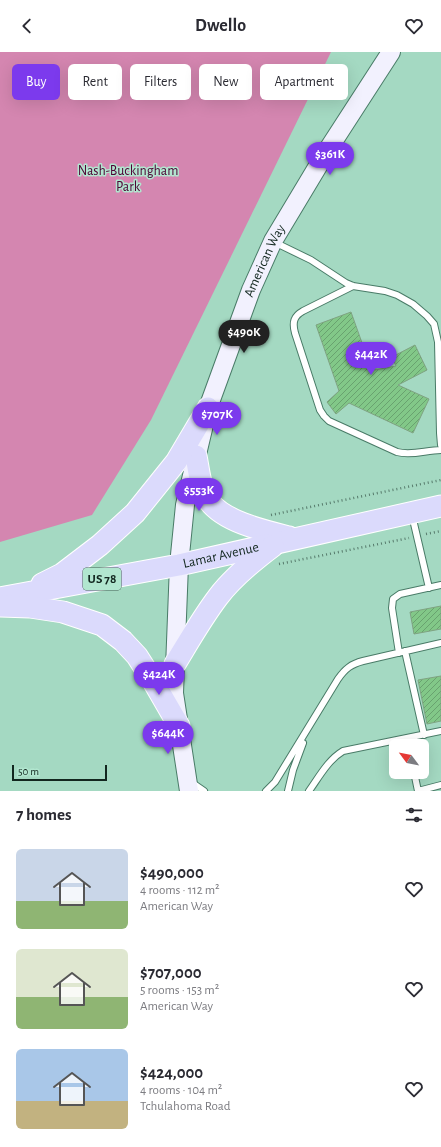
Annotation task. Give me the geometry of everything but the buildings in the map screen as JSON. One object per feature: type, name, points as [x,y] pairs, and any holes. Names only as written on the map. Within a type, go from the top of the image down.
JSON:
[{"type":"highway","points":[[26,593],[62,574],[100,545],[135,514],[176,462],[208,408]]},
{"type":"highway","points":[[196,456],[204,491],[209,501],[218,510],[254,529],[286,540]]},
{"type":"highway","name":"Lamar Avenue","points":[[0,598],[179,564],[441,506]]},
{"type":"highway","points":[[175,664],[207,611],[219,595],[254,561],[286,540]]},
{"type":"highway","points":[[0,606],[30,607],[63,612],[102,625],[123,641],[137,656],[179,726]]},
{"type":"main road","name":"American Way","points":[[188,785],[174,693],[179,564],[185,505],[208,408],[251,290],[274,241],[327,151],[391,52]]},
{"type":"lane","points":[[274,241],[311,260],[342,281],[353,286],[385,291],[398,295],[418,308],[434,324],[438,342],[441,445]]},
{"type":"lane","points":[[353,286],[296,315],[294,322],[295,333],[320,410],[330,421],[397,452],[408,454],[431,450],[441,450]]},
{"type":"lane","points":[[412,512],[429,588]]},
{"type":"lane","points":[[424,734],[402,652],[392,608],[393,599],[400,594],[441,585]]},
{"type":"lane","points":[[266,791],[275,782],[338,679],[348,667],[354,663],[441,643]]},
{"type":"lane","points":[[288,791],[293,770],[307,730]]},
{"type":"lane","points":[[309,791],[331,762],[343,751],[441,731]]},
{"type":"lane","points":[[415,779],[418,791],[441,786]]},
{"type":"lane","points":[[188,785],[204,791]]},
{"type":"path","points":[[271,515],[441,480]]},
{"type":"path","points":[[278,564],[441,531]]},
{"type":"green space","name":"Nash-Buckingham Park","points":[[0,52],[331,52],[325,64],[260,64],[260,100],[308,100],[151,420],[92,515],[0,542]]}]
